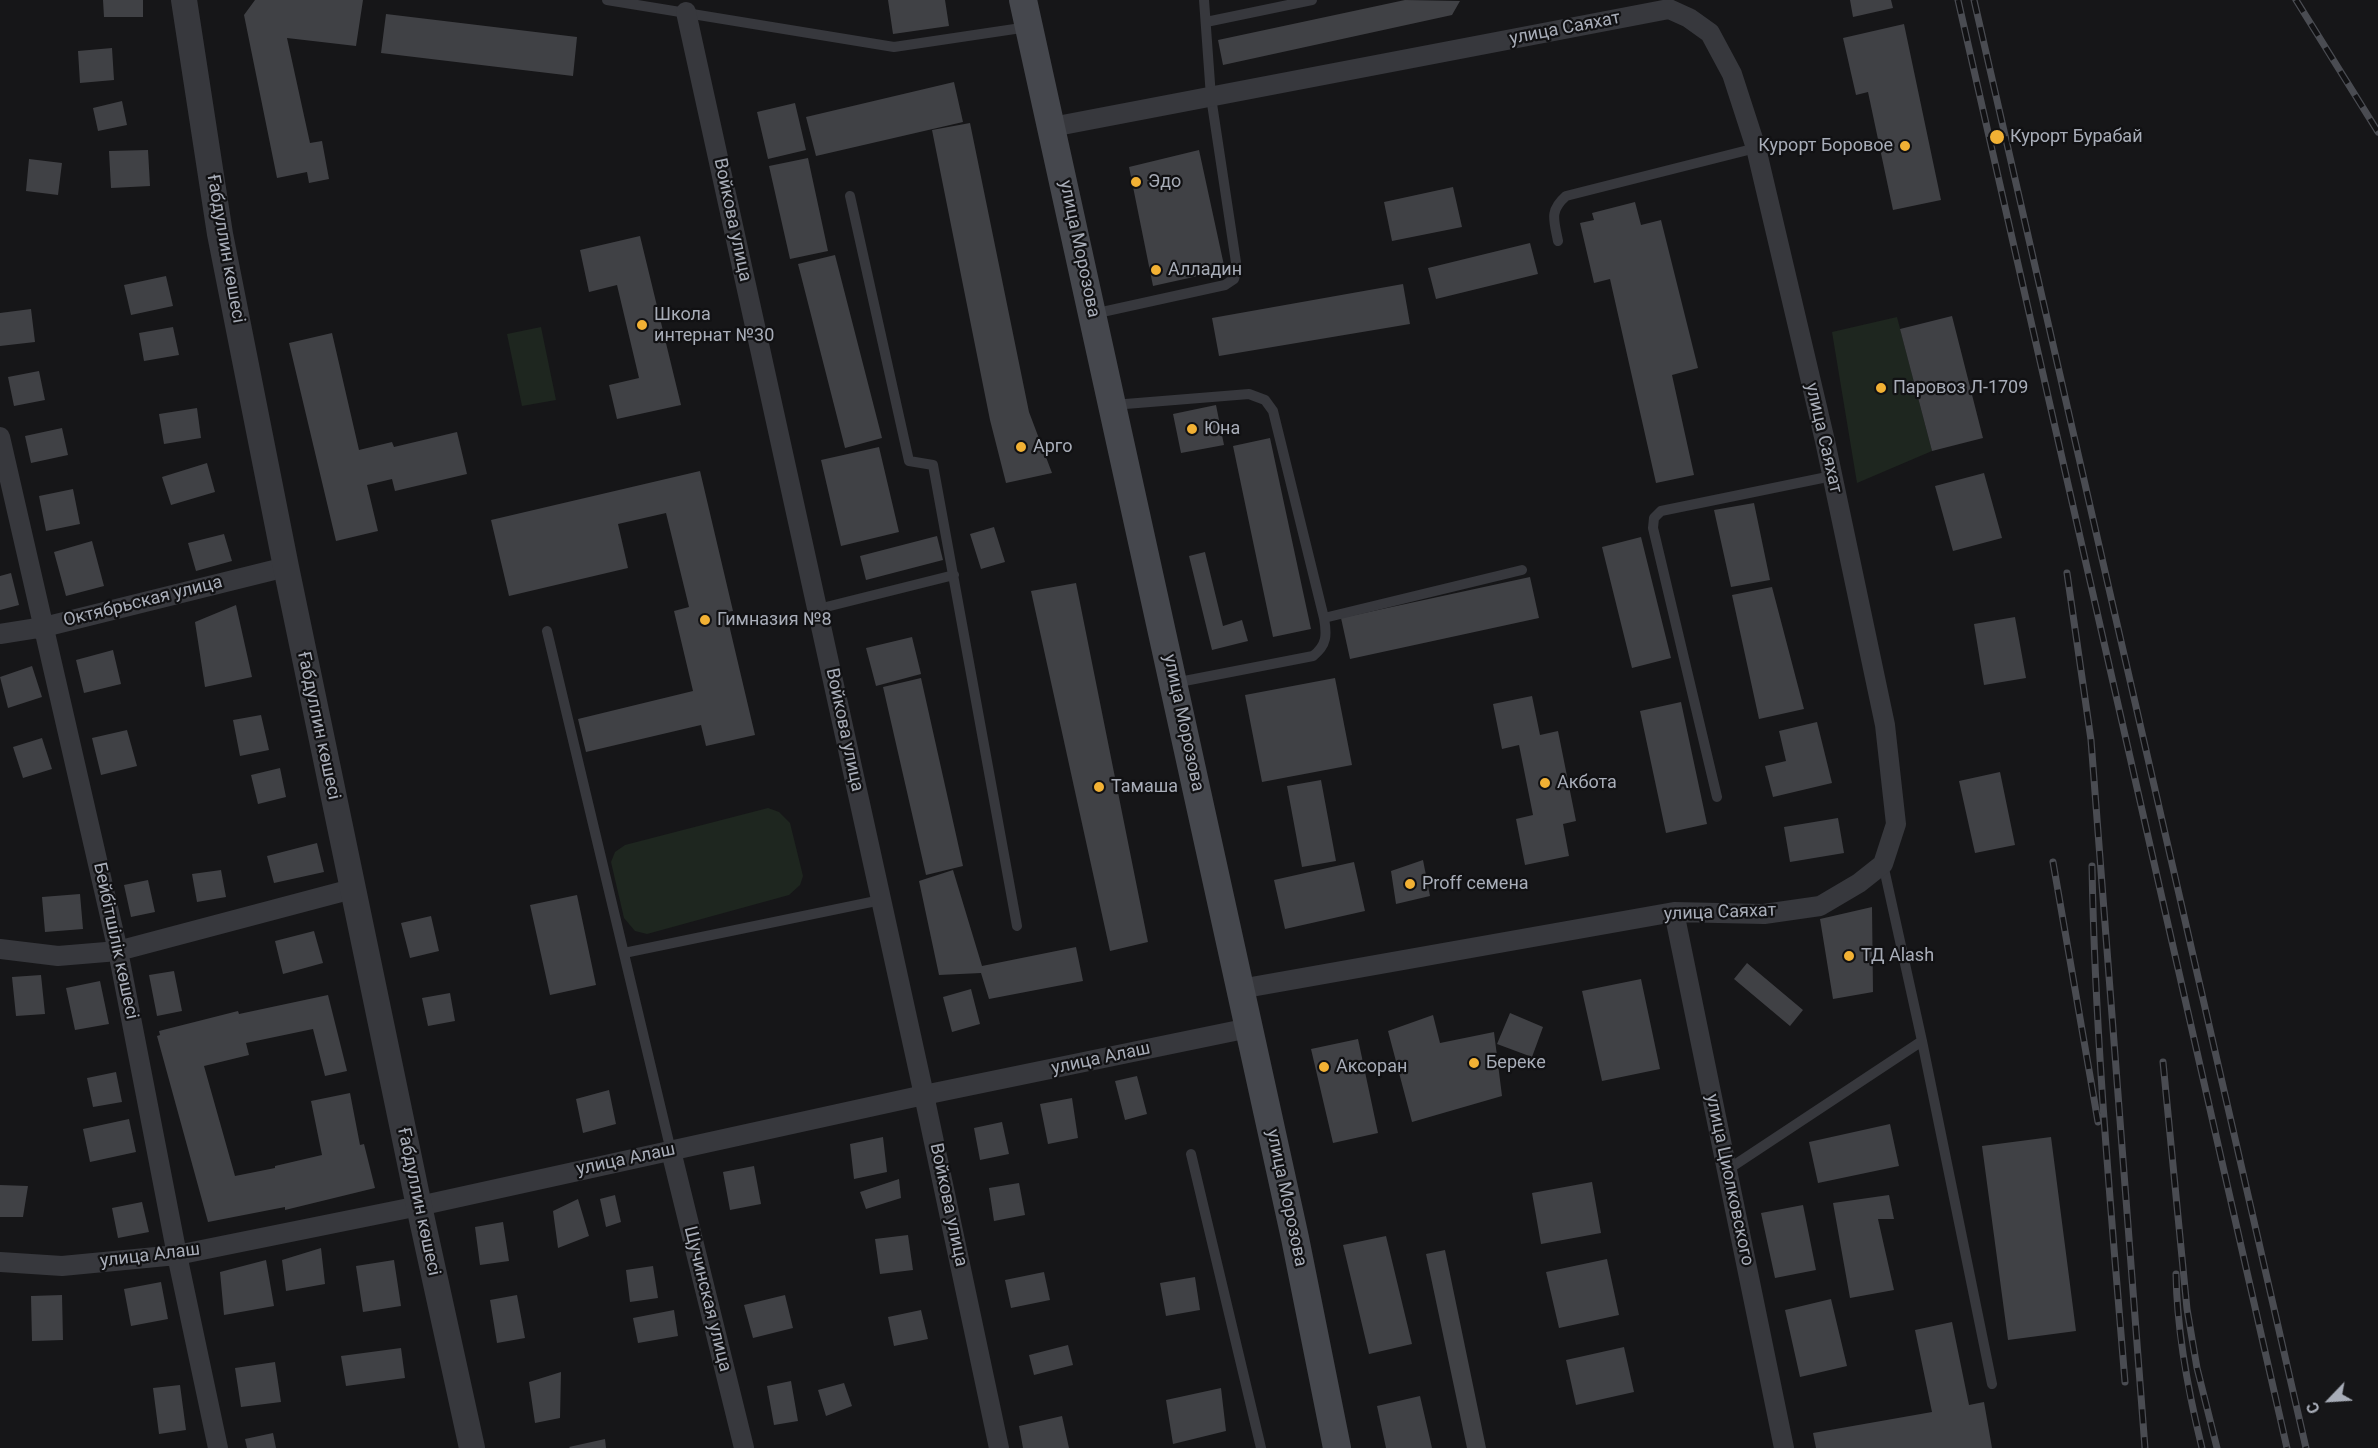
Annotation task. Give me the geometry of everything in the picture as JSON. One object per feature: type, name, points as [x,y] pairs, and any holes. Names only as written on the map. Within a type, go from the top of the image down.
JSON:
[{"type":"main road","name":"улица Морозова","points":[[1026,13],[1295,1238],[1337,1448]]},
{"type":"street","name":"Ғабдуллин көшесі","points":[[184,0],[220,234],[286,567],[418,1206],[472,1448]]},
{"type":"street","name":"улица Саяхат","points":[[1052,127],[1210,98],[1674,4],[1710,33],[1732,74],[1756,148],[1832,476],[1885,725],[1896,824],[1883,864],[1859,883],[1820,906],[1764,914],[1674,912],[1240,989]]},
{"type":"street","name":"Войкова улица","points":[[686,12],[924,1095],[999,1448]]},
{"type":"street","name":"Бейбітшілік көшесі","points":[[0,437],[118,951],[177,1255],[218,1448]]},
{"type":"street","name":"Октябрьская улица","points":[[0,634],[44,627],[286,567]]},
{"type":"street","points":[[0,949],[58,956],[118,951],[352,889]]},
{"type":"street","name":"улица Циолковского","points":[[1674,912],[1784,1448]]},
{"type":"street","name":"улица Алаш","points":[[0,1262],[62,1266],[177,1255],[418,1206],[924,1095],[1249,1028]]},
{"type":"street","name":"Щучинская улица","points":[[671,1150],[744,1448]]},
{"type":"lane","points":[[607,0],[894,47],[1026,13]]},
{"type":"lane","points":[[1093,314],[1226,285],[1234,279],[1237,269],[1210,98],[1204,0]]},
{"type":"lane","points":[[1206,22],[1312,0]]},
{"type":"lane","points":[[1558,241],[1554,215],[1557,204],[1566,196],[1756,148]]},
{"type":"lane","points":[[850,196],[909,461],[933,465],[1017,926]]},
{"type":"lane","points":[[1113,405],[1249,394],[1265,399],[1273,411],[1324,618],[1327,635],[1323,648],[1313,656],[1174,683]]},
{"type":"lane","points":[[1717,796],[1653,528],[1654,518],[1661,511],[1832,476]]},
{"type":"lane","points":[[1324,618],[1522,570]]},
{"type":"lane","points":[[818,609],[954,575]]},
{"type":"lane","points":[[548,631],[671,1150]]},
{"type":"lane","points":[[1883,864],[1922,1041],[1992,1384]]},
{"type":"lane","points":[[624,953],[881,900]]},
{"type":"lane","points":[[1727,1170],[1922,1041]]},
{"type":"lane","points":[[1191,1154],[1261,1448]]},
{"type":"shaded area","points":[[1897,317],[1932,451],[1857,483],[1832,332]]},
{"type":"shaded area","points":[[541,327],[556,400],[522,406],[507,334]]},
{"type":"shaded area","points":[[768,808],[779,812],[790,823],[803,876],[800,885],[789,895],[647,934],[635,931],[624,918],[611,862],[615,852],[625,845]]},
{"type":"building","points":[[103,0],[143,0],[143,17],[104,17]]},
{"type":"building","points":[[255,0],[363,0],[356,46],[287,38],[310,143],[322,141],[329,179],[309,183],[307,172],[277,178],[244,15]]},
{"type":"building","points":[[888,0],[945,0],[949,26],[893,34]]},
{"type":"building","points":[[1405,0],[1460,1],[1452,15],[1223,65],[1218,40]]},
{"type":"building","points":[[1850,0],[1891,0],[1893,8],[1853,17]]},
{"type":"building","points":[[386,14],[577,37],[573,76],[381,53]]},
{"type":"building","name":"Курорт Боровое","points":[[1904,24],[1941,200],[1893,210],[1868,92],[1856,95],[1843,38]]},
{"type":"building","points":[[112,48],[114,80],[80,83],[78,51]]},
{"type":"building","points":[[954,82],[963,122],[816,156],[806,117]]},
{"type":"building","points":[[122,101],[127,125],[98,131],[93,108]]},
{"type":"building","points":[[795,103],[806,150],[768,159],[757,112]]},
{"type":"building","points":[[970,123],[1029,412],[1052,473],[1006,483],[990,420],[932,130]]},
{"type":"building","points":[[148,150],[150,186],[111,188],[109,151]]},
{"type":"building","points":[[1199,150],[1225,270],[1153,286],[1129,167]]},
{"type":"building","points":[[808,158],[828,251],[790,259],[769,166]]},
{"type":"building","points":[[29,159],[62,163],[58,195],[26,191]]},
{"type":"building","points":[[1453,187],[1462,227],[1392,241],[1384,202]]},
{"type":"building","points":[[1635,202],[1641,225],[1661,220],[1698,368],[1672,375],[1694,475],[1656,483],[1610,279],[1594,283],[1580,223],[1594,220],[1592,213]]},
{"type":"building","points":[[640,236],[681,405],[617,419],[609,385],[639,378],[617,285],[589,292],[580,250]]},
{"type":"building","points":[[1530,243],[1538,274],[1436,299],[1428,268]]},
{"type":"building","points":[[835,255],[882,438],[845,448],[798,264]]},
{"type":"building","points":[[166,276],[173,306],[131,315],[124,285]]},
{"type":"building","points":[[1403,284],[1410,324],[1219,356],[1212,318]]},
{"type":"building","points":[[31,309],[35,342],[0,346],[0,313]]},
{"type":"building","points":[[1952,316],[1983,438],[1932,451],[1900,329]]},
{"type":"building","points":[[173,327],[179,355],[144,361],[139,333]]},
{"type":"building","points":[[332,333],[359,450],[392,442],[394,447],[457,432],[467,474],[395,491],[392,479],[367,485],[378,531],[336,541],[289,343]]},
{"type":"building","points":[[39,371],[45,400],[14,406],[8,377]]},
{"type":"building","points":[[1216,405],[1224,445],[1181,453],[1173,414]]},
{"type":"building","points":[[197,408],[201,438],[164,444],[159,414]]},
{"type":"building","points":[[62,428],[68,455],[31,463],[25,436]]},
{"type":"building","points":[[1270,438],[1311,629],[1273,637],[1233,446]]},
{"type":"building","points":[[879,447],[899,532],[841,546],[821,460]]},
{"type":"building","points":[[207,463],[215,492],[171,505],[162,477]]},
{"type":"building","points":[[700,471],[733,611],[726,612],[755,735],[706,746],[701,725],[586,752],[578,719],[693,691],[674,611],[689,607],[666,513],[618,524],[628,568],[509,596],[491,520]]},
{"type":"building","points":[[1984,473],[2002,538],[1953,551],[1935,486]]},
{"type":"building","points":[[73,489],[80,524],[46,531],[39,496]]},
{"type":"building","points":[[1754,503],[1770,580],[1731,587],[1714,510]]},
{"type":"building","points":[[994,527],[1005,562],[981,569],[970,534]]},
{"type":"building","points":[[224,534],[232,561],[196,571],[188,543]]},
{"type":"building","points":[[937,536],[943,560],[866,580],[860,556]]},
{"type":"building","points":[[1641,537],[1671,658],[1632,668],[1602,547]]},
{"type":"building","points":[[92,541],[104,586],[66,596],[54,552]]},
{"type":"building","points":[[1205,552],[1223,626],[1242,620],[1248,641],[1212,650],[1189,556]]},
{"type":"building","points":[[11,573],[19,605],[0,610],[0,576]]},
{"type":"building","points":[[1530,577],[1539,618],[1350,659],[1341,618]]},
{"type":"building","points":[[1076,583],[1148,942],[1110,951],[1031,591]]},
{"type":"building","points":[[1772,587],[1804,709],[1759,719],[1732,595]]},
{"type":"building","points":[[236,605],[252,677],[205,687],[195,622]]},
{"type":"building","points":[[2015,617],[2026,678],[1984,685],[1974,624]]},
{"type":"building","points":[[912,637],[921,674],[876,686],[866,648]]},
{"type":"building","points":[[113,650],[121,684],[84,693],[76,660]]},
{"type":"building","points":[[32,666],[42,697],[8,708],[0,677]]},
{"type":"building","points":[[921,678],[963,866],[926,875],[883,687]]},
{"type":"building","points":[[1335,678],[1352,765],[1262,782],[1245,695]]},
{"type":"building","points":[[1532,696],[1540,735],[1558,731],[1576,821],[1563,824],[1569,856],[1525,865],[1516,819],[1533,815],[1519,745],[1502,749],[1493,704]]},
{"type":"building","points":[[1681,702],[1707,824],[1666,833],[1640,711]]},
{"type":"building","points":[[261,715],[269,750],[240,756],[233,720]]},
{"type":"building","points":[[1817,722],[1832,783],[1773,797],[1765,766],[1786,761],[1779,731]]},
{"type":"building","points":[[127,730],[137,766],[101,775],[92,738]]},
{"type":"building","points":[[42,738],[52,769],[23,778],[13,747]]},
{"type":"building","points":[[280,768],[286,797],[258,804],[251,775]]},
{"type":"building","points":[[2000,772],[2015,845],[1975,853],[1959,781]]},
{"type":"building","points":[[1321,780],[1336,861],[1302,867],[1287,786]]},
{"type":"building","points":[[1838,818],[1844,853],[1790,862],[1784,827]]},
{"type":"building","points":[[317,843],[324,872],[274,883],[267,856]]},
{"type":"building","name":"Proff семена","points":[[1423,860],[1430,896],[1396,904],[1391,871]]},
{"type":"building","points":[[1354,862],[1365,911],[1285,929],[1274,880]]},
{"type":"building","points":[[221,870],[226,897],[197,902],[192,874]]},
{"type":"building","points":[[953,870],[982,966],[1076,947],[1083,981],[989,999],[981,973],[939,975],[919,881]]},
{"type":"building","points":[[148,880],[155,912],[131,917],[124,885]]},
{"type":"building","points":[[80,894],[83,929],[45,932],[42,897]]},
{"type":"building","points":[[577,895],[596,985],[550,995],[530,905]]},
{"type":"building","name":"ТД Alash","points":[[1872,907],[1873,992],[1833,999],[1820,919]]},
{"type":"building","points":[[431,916],[439,951],[410,958],[401,923]]},
{"type":"building","points":[[314,931],[323,963],[283,974],[275,941]]},
{"type":"building","points":[[1747,963],[1803,1010],[1790,1026],[1734,979]]},
{"type":"building","points":[[174,971],[182,1011],[157,1016],[149,975]]},
{"type":"building","points":[[41,975],[45,1014],[16,1016],[12,977]]},
{"type":"building","points":[[1641,979],[1660,1069],[1602,1081],[1582,991]]},
{"type":"building","points":[[100,981],[109,1024],[75,1030],[66,988]]},
{"type":"building","points":[[971,989],[980,1024],[952,1032],[943,997]]},
{"type":"building","points":[[450,993],[455,1021],[428,1026],[422,998]]},
{"type":"building","points":[[328,995],[347,1071],[325,1076],[313,1029],[246,1043],[249,1055],[204,1066],[235,1176],[322,1155],[311,1101],[350,1093],[360,1145],[364,1144],[375,1188],[285,1210],[285,1207],[208,1222],[157,1036],[160,1035],[159,1031],[238,1011],[239,1014]]},
{"type":"building","points":[[1510,1013],[1543,1027],[1532,1057],[1497,1044]]},
{"type":"building","points":[[1433,1015],[1440,1043],[1494,1032],[1502,1096],[1412,1122],[1388,1031]]},
{"type":"building","points":[[1358,1039],[1378,1133],[1333,1143],[1311,1049]]},
{"type":"building","points":[[116,1072],[122,1102],[93,1107],[87,1078]]},
{"type":"building","points":[[1137,1076],[1147,1114],[1125,1120],[1115,1081]]},
{"type":"building","points":[[609,1090],[616,1124],[583,1133],[576,1099]]},
{"type":"building","points":[[1072,1098],[1078,1138],[1048,1144],[1040,1104]]},
{"type":"building","points":[[129,1119],[136,1152],[90,1162],[83,1129]]},
{"type":"building","points":[[1002,1122],[1009,1154],[980,1160],[974,1128]]},
{"type":"building","points":[[1890,1124],[1899,1166],[1818,1183],[1809,1142]]},
{"type":"building","points":[[883,1137],[887,1172],[854,1179],[850,1144]]},
{"type":"building","points":[[2051,1137],[2076,1331],[2008,1340],[1982,1146]]},
{"type":"building","points":[[754,1166],[761,1204],[730,1210],[723,1172]]},
{"type":"building","points":[[899,1179],[901,1198],[866,1209],[860,1192]]},
{"type":"building","points":[[1592,1182],[1601,1233],[1541,1244],[1532,1193]]},
{"type":"building","points":[[1019,1183],[1025,1215],[994,1221],[989,1188]]},
{"type":"building","points":[[0,1185],[28,1186],[23,1217],[0,1217]]},
{"type":"building","points":[[615,1195],[621,1222],[606,1227],[600,1199]]},
{"type":"building","points":[[1889,1195],[1894,1219],[1878,1219],[1894,1290],[1850,1298],[1833,1203]]},
{"type":"building","points":[[578,1199],[589,1236],[558,1248],[553,1211]]},
{"type":"building","points":[[142,1202],[149,1232],[118,1238],[112,1208]]},
{"type":"building","points":[[1803,1205],[1816,1270],[1775,1278],[1761,1213]]},
{"type":"building","points":[[503,1222],[509,1261],[480,1265],[475,1227]]},
{"type":"building","points":[[908,1235],[913,1270],[880,1274],[875,1239]]},
{"type":"building","points":[[1386,1236],[1412,1344],[1369,1354],[1343,1245]]},
{"type":"building","points":[[321,1248],[325,1284],[286,1291],[282,1260]]},
{"type":"building","points":[[1445,1250],[1486,1448],[1467,1448],[1426,1254]]},
{"type":"building","points":[[1607,1259],[1619,1315],[1559,1328],[1546,1272]]},
{"type":"building","points":[[266,1260],[274,1306],[224,1315],[220,1272]]},
{"type":"building","points":[[394,1260],[401,1306],[363,1312],[356,1266]]},
{"type":"building","points":[[653,1266],[658,1298],[630,1302],[626,1270]]},
{"type":"building","points":[[1044,1272],[1050,1300],[1011,1308],[1005,1280]]},
{"type":"building","points":[[1195,1277],[1200,1310],[1166,1316],[1160,1283]]},
{"type":"building","points":[[161,1282],[168,1319],[131,1326],[124,1289]]},
{"type":"building","points":[[62,1295],[63,1340],[32,1341],[31,1296]]},
{"type":"building","points":[[517,1295],[525,1338],[497,1343],[490,1300]]},
{"type":"building","points":[[785,1295],[793,1328],[753,1338],[744,1305]]},
{"type":"building","points":[[1831,1299],[1847,1366],[1800,1377],[1785,1310]]},
{"type":"building","points":[[674,1310],[678,1336],[638,1343],[633,1318]]},
{"type":"building","points":[[921,1310],[928,1339],[894,1346],[888,1317]]},
{"type":"building","points":[[1952,1322],[1969,1405],[1984,1402],[1992,1448],[1816,1448],[1813,1433],[1932,1412],[1915,1330]]},
{"type":"building","points":[[1068,1345],[1073,1365],[1034,1375],[1029,1355]]},
{"type":"building","points":[[1624,1347],[1634,1392],[1576,1405],[1566,1360]]},
{"type":"building","points":[[401,1348],[405,1378],[346,1386],[341,1356]]},
{"type":"building","points":[[275,1362],[281,1402],[241,1407],[235,1368]]},
{"type":"building","points":[[561,1372],[560,1418],[535,1423],[529,1382]]},
{"type":"building","points":[[791,1381],[798,1421],[774,1425],[767,1386]]},
{"type":"building","points":[[844,1383],[852,1406],[826,1416],[818,1390]]},
{"type":"building","points":[[180,1385],[186,1430],[159,1434],[153,1388]]},
{"type":"building","points":[[1221,1388],[1226,1431],[1173,1444],[1166,1400]]},
{"type":"building","points":[[1420,1396],[1432,1448],[1386,1448],[1377,1406]]},
{"type":"building","points":[[1062,1416],[1069,1448],[1023,1448],[1019,1426]]},
{"type":"building","points":[[273,1433],[276,1448],[247,1448],[245,1439]]},
{"type":"building","points":[[605,1439],[606,1448],[569,1447]]},
{"type":"railway","points":[[1958,0],[2287,1448]]},
{"type":"railway","points":[[1974,0],[2306,1448]]},
{"type":"railway","points":[[2296,0],[2378,132]]},
{"type":"railway","points":[[2067,573],[2091,740],[2145,1448]]},
{"type":"railway","points":[[2053,862],[2098,1122]]},
{"type":"railway","points":[[2092,866],[2100,1060],[2125,1382]]},
{"type":"railway","points":[[2163,1062],[2187,1309],[2197,1368],[2217,1448]]},
{"type":"railway","points":[[2176,1274],[2184,1362],[2202,1448]]},
{"type":"place","name":"Курорт Бурабай","points":[[1997,137]]},
{"type":"place","name":"Курорт Боровое","points":[[1905,146]]},
{"type":"place","name":"Эдо","points":[[1136,182]]},
{"type":"place","name":"Алладин","points":[[1156,270]]},
{"type":"place","name":"Школа интернат №30","points":[[642,325]]},
{"type":"place","name":"Паровоз Л-1709","points":[[1881,388]]},
{"type":"place","name":"Юна","points":[[1192,429]]},
{"type":"place","name":"Арго","points":[[1021,447]]},
{"type":"place","name":"Гимназия №8","points":[[705,620]]},
{"type":"place","name":"Акбота","points":[[1545,783]]},
{"type":"place","name":"Тамаша","points":[[1099,787]]},
{"type":"place","name":"Proff семена","points":[[1410,884]]},
{"type":"place","name":"ТД Alash","points":[[1849,956]]},
{"type":"place","name":"Береке","points":[[1474,1063]]},
{"type":"place","name":"Аксоран","points":[[1324,1067]]}]
